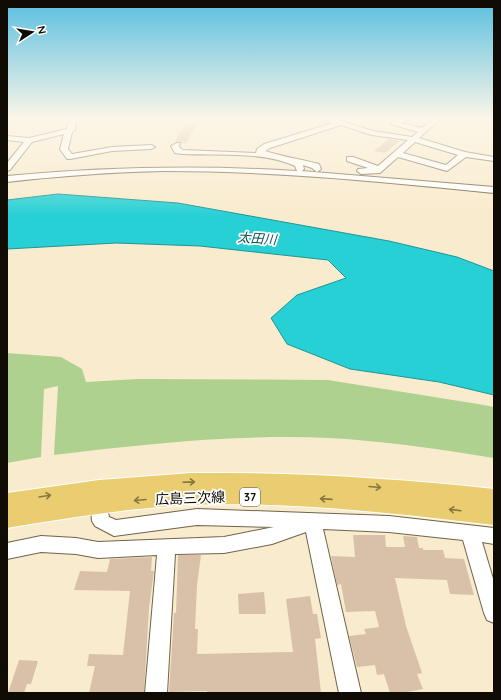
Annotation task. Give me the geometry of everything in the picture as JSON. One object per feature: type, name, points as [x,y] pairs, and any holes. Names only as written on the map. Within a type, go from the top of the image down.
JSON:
[{"type":"main road","name":"広島三次線","points":[[7,518],[98,496],[191,482],[303,483],[365,486],[494,498]]},
{"type":"main road","name":"広島三次線","points":[[7,502],[98,496],[304,497],[494,514]]},
{"type":"street","points":[[7,168],[21,151]]},
{"type":"street","points":[[37,171],[70,164],[70,157],[65,151]]},
{"type":"street","points":[[70,157],[103,151]]},
{"type":"street","points":[[180,151],[280,159]]},
{"type":"street","points":[[260,151],[260,152],[297,166]]},
{"type":"street","points":[[270,172],[310,164],[316,166],[317,170],[377,171],[401,151]]},
{"type":"street","points":[[453,151],[494,159]]},
{"type":"street","points":[[398,154],[447,168],[464,154]]},
{"type":"street","points":[[350,158],[379,170]]},
{"type":"street","points":[[7,179],[125,170],[186,169],[270,172],[494,190]]},
{"type":"street","points":[[20,173],[48,170]]},
{"type":"street","points":[[98,496],[101,522],[114,528],[197,518],[389,524],[494,536]]},
{"type":"street","points":[[7,551],[41,544],[76,546],[98,550],[167,546],[224,545],[272,536],[313,522]]},
{"type":"street","points":[[313,522],[350,693]]},
{"type":"street","points":[[470,534],[494,613]]},
{"type":"street","points":[[156,693],[167,546]]},
{"type":"green space","points":[[7,353],[61,357],[82,369],[86,382],[138,379],[328,380],[494,407],[494,458],[391,443],[350,439],[295,437],[260,437],[191,441],[54,455],[58,386],[44,389],[41,457],[7,463]]},
{"type":"water","name":"太田川","points":[[58,194],[178,203],[389,241],[457,257],[494,271],[494,395],[439,382],[350,369],[287,344],[271,318],[297,295],[346,278],[328,260],[200,246],[116,243],[7,249],[7,200]]},
{"type":"building","points":[[374,151],[388,151],[385,153]]},
{"type":"building","points":[[353,535],[385,535],[386,547],[405,547],[403,536],[417,537],[419,548],[423,548],[423,550],[443,550],[445,558],[464,559],[474,595],[450,594],[447,580],[395,578],[406,626],[422,673],[417,674],[423,689],[402,693],[390,693],[384,674],[377,675],[375,665],[357,667],[349,636],[366,634],[364,629],[379,627],[375,611],[346,612],[341,584],[337,585],[331,556],[355,557]]},
{"type":"building","points":[[178,555],[201,555],[197,585],[195,629],[198,629],[197,654],[293,652],[286,599],[310,596],[313,614],[317,614],[321,638],[315,639],[321,693],[207,693],[207,691],[169,692],[174,613],[176,613]]},
{"type":"building","points":[[152,557],[151,571],[154,571],[149,608],[144,692],[89,693],[95,666],[87,666],[89,654],[123,655],[130,591],[74,590],[80,571],[107,572],[110,559]]},
{"type":"building","points":[[264,592],[266,614],[239,614],[238,594]]},
{"type":"building","points":[[19,660],[38,661],[31,684],[27,684],[24,693],[8,693]]}]
